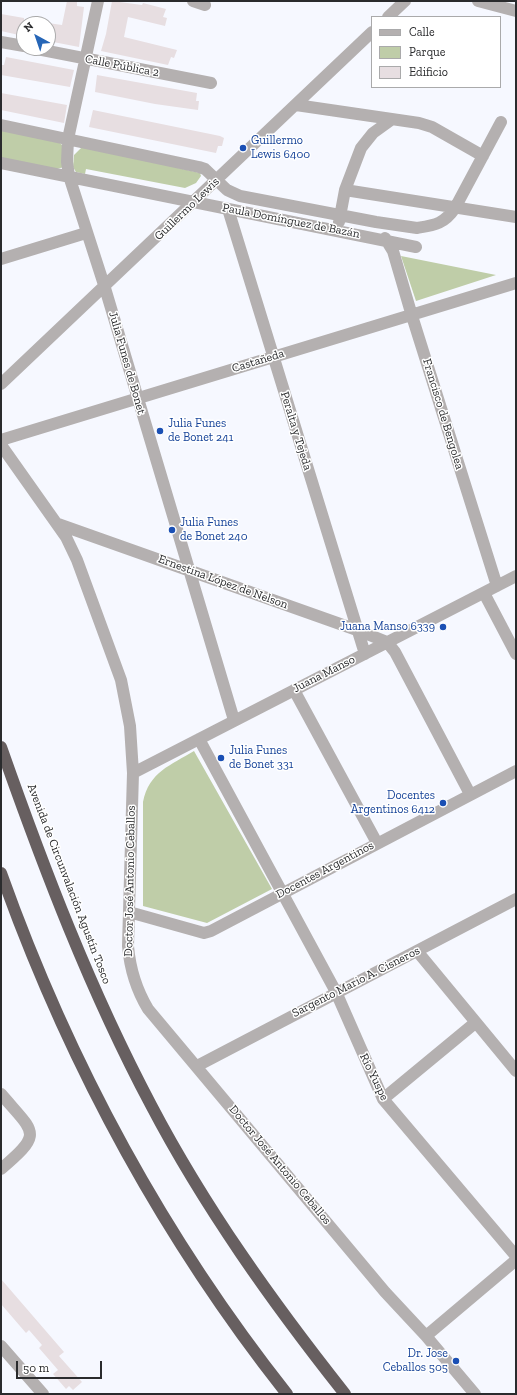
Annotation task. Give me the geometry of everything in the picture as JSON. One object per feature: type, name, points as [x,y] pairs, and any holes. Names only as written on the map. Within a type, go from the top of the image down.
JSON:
[{"type":"highway","name":"Avenida de Circunvalación Agustín Tosco","points":[[1,746],[43,863],[80,955],[111,1024],[152,1106],[198,1186],[236,1247],[280,1309],[345,1394]]},
{"type":"highway","points":[[1,873],[25,938],[76,1058],[139,1176],[209,1287],[287,1394]]},
{"type":"highway","points":[[1,891],[25,938]]},
{"type":"street","name":"Julia Funes de Bonet","points":[[98,1],[68,139],[67,162],[69,176],[86,233],[105,288],[234,720]]},
{"type":"street","points":[[193,1],[205,5]]},
{"type":"street","points":[[389,16],[405,1]]},
{"type":"street","points":[[478,1],[516,11]]},
{"type":"street","name":"Guillermo Lewis","points":[[1,384],[105,288],[371,33]]},
{"type":"street","points":[[1,42],[16,45]]},
{"type":"street","name":"Calle Pública 2","points":[[56,53],[211,82]]},
{"type":"street","points":[[296,105],[419,123],[432,127],[483,156]]},
{"type":"street","points":[[339,230],[340,214],[345,190],[361,148],[373,133],[391,120]]},
{"type":"street","points":[[1,125],[199,167],[205,170],[227,190],[255,200],[417,228],[434,225],[447,219],[456,208],[501,122]]},
{"type":"street","name":"Paula Domínguez de Bazán","points":[[1,163],[339,230],[416,247]]},
{"type":"street","points":[[345,190],[515,219]]},
{"type":"street","name":"Peralta y Tejeda","points":[[228,209],[365,654]]},
{"type":"street","name":"Francisco de Bengolea","points":[[376,222],[378,230],[393,251],[497,586]]},
{"type":"street","points":[[1,259],[86,233]]},
{"type":"street","name":"Castañeda","points":[[1,440],[412,316],[516,283]]},
{"type":"street","name":"Doctor José Antonio Ceballos","points":[[1,445],[58,524],[78,560],[119,674],[130,726],[133,773],[129,912],[127,931],[129,962],[136,987],[148,1009],[385,1292],[426,1336],[475,1394]]},
{"type":"street","name":"Ernestina López de Nelson","points":[[58,524],[387,642]]},
{"type":"street","name":"Juana Manso","points":[[133,773],[516,576]]},
{"type":"street","points":[[484,593],[516,654]]},
{"type":"street","points":[[387,642],[395,652],[470,794]]},
{"type":"street","points":[[294,690],[377,843]]},
{"type":"street","points":[[199,739],[282,894]]},
{"type":"street","name":"Docentes Argentinos","points":[[129,912],[204,933],[211,932],[377,843],[516,771]]},
{"type":"street","name":"Río Yuspe","points":[[282,894],[336,992],[383,1099],[516,1256]]},
{"type":"street","name":"Sargento Mario A. Cisneros","points":[[197,1066],[516,899]]},
{"type":"street","points":[[416,951],[516,1071]]},
{"type":"street","points":[[383,1099],[475,1023]]},
{"type":"street","points":[[1,1094],[26,1123],[31,1134],[30,1142],[1,1169]]},
{"type":"street","points":[[426,1336],[516,1260]]},
{"type":"street","points":[[1,1346],[43,1394]]},
{"type":"green space","points":[[1,130],[60,143],[63,146],[64,167],[57,169],[1,158]]},
{"type":"green space","points":[[83,146],[200,173],[201,176],[196,183],[185,188],[86,169],[85,174],[76,172],[73,167],[74,155]]},
{"type":"green space","points":[[401,256],[496,275],[416,301]]},
{"type":"green space","points":[[194,751],[272,889],[207,923],[143,906],[143,802],[146,792],[150,783],[162,770]]},
{"type":"building","points":[[67,1],[77,1],[77,6],[84,7],[79,47],[56,43],[56,24],[62,25]]},
{"type":"building","points":[[112,1],[142,5],[143,3],[166,9],[163,17],[167,18],[165,26],[128,17],[124,37],[177,50],[174,58],[171,57],[168,65],[101,51],[106,34]]},
{"type":"building","points":[[1,14],[16,17],[16,34],[1,31]]},
{"type":"building","points":[[6,57],[74,70],[70,87],[1,75],[1,65],[4,65]]},
{"type":"building","points":[[97,75],[197,93],[196,101],[199,101],[198,110],[155,104],[95,92]]},
{"type":"building","points":[[1,93],[67,105],[64,123],[1,110]]},
{"type":"building","points":[[93,110],[224,138],[222,146],[218,146],[216,153],[89,127]]},
{"type":"building","points":[[1,1279],[64,1352],[59,1356],[82,1382],[73,1390],[69,1386],[66,1389],[53,1374],[58,1370],[39,1348],[42,1345],[29,1330],[26,1333],[1,1304]]},
{"type":"place","name":"Guillermo Lewis 6400","points":[[243,148]]},
{"type":"place","name":"Julia Funes de Bonet 241","points":[[160,431]]},
{"type":"place","name":"Julia Funes de Bonet 240","points":[[172,530]]},
{"type":"place","name":"Juana Manso 6339","points":[[443,627]]},
{"type":"place","name":"Julia Funes de Bonet 331","points":[[221,758]]},
{"type":"place","name":"Docentes Argentinos 6412","points":[[443,803]]},
{"type":"place","name":"Dr. Jose Ceballos 505","points":[[456,1361]]}]
